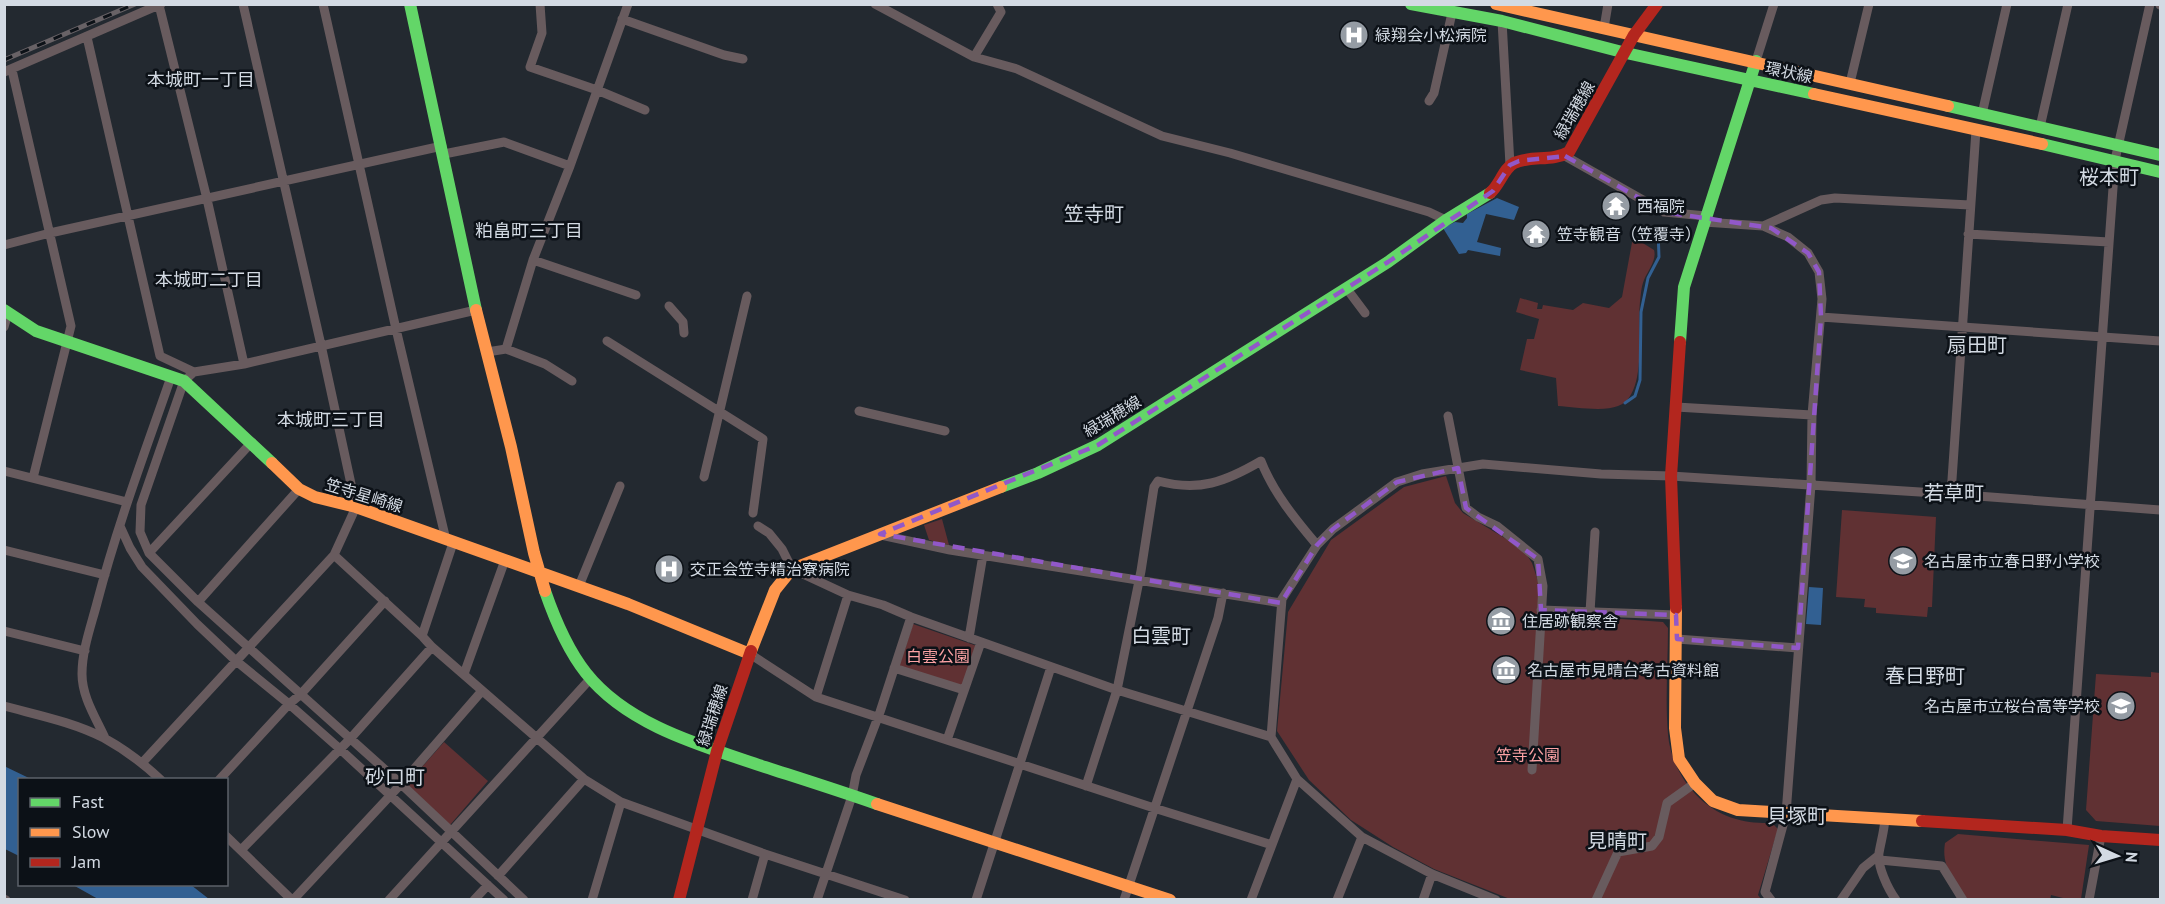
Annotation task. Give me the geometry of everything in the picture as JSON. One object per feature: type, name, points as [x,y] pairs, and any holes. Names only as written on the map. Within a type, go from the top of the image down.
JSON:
[{"type":"main road","points":[[410,4],[476,310],[545,592],[574,655],[591,678],[606,694],[635,716],[659,729],[717,752],[1170,900]]},
{"type":"main road","name":"環状線","points":[[1410,4],[1452,13],[1476,11],[1502,21],[1626,52],[2115,160],[2160,172]]},
{"type":"main road","name":"環状線","points":[[1496,4],[1756,61],[2160,155]]},
{"type":"main road","name":"緑瑞穂線","points":[[679,900],[717,752],[750,654],[775,590],[792,569],[1019,481],[1098,445],[1388,262],[1446,220],[1492,191],[1510,165],[1519,160],[1559,159],[1564,156],[1569,152],[1634,36],[1657,4]]},
{"type":"main road","points":[[1756,61],[1683,288],[1671,476],[1677,639],[1675,728],[1679,759],[1695,783],[1713,801],[1738,810],[2067,830],[2102,836],[2160,840]]},
{"type":"main road","name":"笠寺星崎線","points":[[6,312],[36,330],[68,343],[184,381],[252,442],[299,489],[315,497],[356,507],[579,586],[750,654]]},
{"type":"street","points":[[142,763],[334,555],[356,507],[243,4]]},
{"type":"street","points":[[324,4],[396,329],[450,542],[422,636]]},
{"type":"street","points":[[540,4],[542,33],[530,67],[597,90],[645,110]]},
{"type":"street","points":[[506,350],[533,260],[570,166],[628,4]]},
{"type":"street","points":[[875,4],[974,57],[1017,69],[1162,136],[1230,153],[1362,192],[1429,212],[1446,220]]},
{"type":"street","points":[[974,57],[1001,12],[997,4]]},
{"type":"street","points":[[1604,28],[1608,4]]},
{"type":"street","points":[[1756,61],[1774,4]]},
{"type":"street","points":[[1850,83],[1869,4]]},
{"type":"street","points":[[1982,114],[2007,4]]},
{"type":"street","points":[[2040,127],[2068,4]]},
{"type":"street","points":[[2067,830],[2115,160],[2150,4]]},
{"type":"street","points":[[33,478],[71,326],[50,233],[8,71],[160,5],[244,364]]},
{"type":"street","points":[[1429,101],[1434,93],[1452,13]]},
{"type":"street","points":[[622,19],[724,55],[743,59]]},
{"type":"street","points":[[1502,21],[1510,165]]},
{"type":"street","points":[[87,37],[160,356],[194,372]]},
{"type":"street","points":[[1951,494],[1976,130]]},
{"type":"street","points":[[4,245],[359,163],[504,141],[570,166]]},
{"type":"street","points":[[1564,156],[1664,212],[1763,226],[1788,237],[1808,253],[1819,272],[1821,317],[1812,415],[1810,485],[1786,814],[1766,892],[1771,900]]},
{"type":"street","points":[[1763,226],[1821,200],[1835,198],[1970,205]]},
{"type":"street","points":[[1968,234],[2109,242]]},
{"type":"street","points":[[533,260],[636,295]]},
{"type":"street","points":[[1347,289],[1365,313]]},
{"type":"street","points":[[704,477],[747,296]]},
{"type":"street","points":[[669,306],[682,322],[684,333]]},
{"type":"street","points":[[476,310],[244,364],[194,372],[184,381],[141,505],[140,532],[149,553],[198,602],[401,784],[524,900]]},
{"type":"street","points":[[4,327],[6,312]]},
{"type":"street","points":[[1821,317],[2160,341]]},
{"type":"street","points":[[607,341],[763,438],[753,513]]},
{"type":"street","points":[[487,352],[506,350],[545,364],[572,381]]},
{"type":"street","points":[[105,738],[87,700],[83,685],[85,651],[127,502],[171,377]]},
{"type":"street","points":[[1676,407],[1812,415]]},
{"type":"street","points":[[859,411],[945,431]]},
{"type":"street","points":[[1448,416],[1466,508],[1497,526],[1538,559],[1543,586],[1532,770]]},
{"type":"street","points":[[149,553],[252,442]]},
{"type":"street","points":[[1086,786],[1117,690],[1139,580],[1154,487],[1158,481],[1188,486],[1209,484],[1234,476],[1260,461],[1269,482],[1317,545]]},
{"type":"street","points":[[1496,900],[1432,874],[1362,837],[1297,779],[1271,737],[1282,598],[1317,545],[1334,529],[1397,482],[1422,474],[1483,464],[1601,474],[1671,476],[1951,494],[2160,510]]},
{"type":"street","points":[[4,471],[127,502]]},
{"type":"street","points":[[579,586],[620,486]]},
{"type":"street","points":[[198,602],[299,489]]},
{"type":"street","points":[[120,526],[142,567],[236,660],[340,749],[504,900]]},
{"type":"street","points":[[758,526],[769,533],[782,549],[792,569],[848,595],[883,605],[1117,690],[1271,737]]},
{"type":"street","points":[[1590,612],[1594,532]]},
{"type":"street","points":[[880,534],[950,550],[1281,603]]},
{"type":"street","points":[[4,550],[105,574]]},
{"type":"street","points":[[334,555],[481,692],[584,779],[621,802],[697,831],[899,899]]},
{"type":"street","points":[[969,638],[983,555]]},
{"type":"street","points":[[464,674],[505,560]]},
{"type":"street","points":[[1124,900],[1188,712],[1218,618],[1223,593]]},
{"type":"street","points":[[816,697],[848,595]]},
{"type":"street","points":[[221,778],[301,694],[384,601]]},
{"type":"street","points":[[1541,610],[1676,615]]},
{"type":"street","points":[[817,900],[852,796],[856,775],[878,718],[911,617]]},
{"type":"street","points":[[4,631],[85,651]]},
{"type":"street","points":[[1677,639],[1798,648]]},
{"type":"street","points":[[947,740],[981,642]]},
{"type":"street","points":[[242,849],[350,739],[432,647]]},
{"type":"street","points":[[750,654],[816,697],[1272,845]]},
{"type":"street","points":[[976,900],[1051,667]]},
{"type":"street","points":[[894,668],[964,690]]},
{"type":"street","points":[[388,900],[591,678]]},
{"type":"street","points":[[228,838],[292,900],[401,784],[481,692]]},
{"type":"street","points":[[4,706],[105,738],[142,763],[159,778]]},
{"type":"street","points":[[498,876],[584,779]]},
{"type":"street","points":[[1251,900],[1297,779]]},
{"type":"street","points":[[1596,900],[1618,852],[1652,846],[1659,837],[1667,803],[1695,783]]},
{"type":"street","points":[[592,900],[621,802]]},
{"type":"street","points":[[1885,819],[1884,841],[1879,858],[1887,888],[1896,900]]},
{"type":"street","points":[[2089,900],[2102,836]]},
{"type":"street","points":[[1337,900],[1362,837]]},
{"type":"street","points":[[752,900],[765,854]]},
{"type":"street","points":[[1841,900],[1863,868],[1879,858],[1942,866],[1963,900]]},
{"type":"street","points":[[1423,900],[1432,874]]},
{"type":"street","points":[[474,900],[488,885]]},
{"type":"highlighted area","points":[[1565,156],[1664,212],[1771,228],[1808,253],[1819,272],[1821,317],[1798,648],[1677,639],[1676,615],[1541,610],[1538,559],[1466,508],[1458,468],[1397,482],[1333,529],[1317,545],[1281,603],[880,534],[1098,445],[1388,262],[1493,191],[1510,165],[1519,161]]},
{"type":"green space","points":[[1633,237],[1654,250],[1655,254],[1642,288],[1639,314],[1639,360],[1634,389],[1627,399],[1612,408],[1558,406],[1556,378],[1520,370],[1527,339],[1534,339],[1539,319],[1516,312],[1520,298],[1538,303],[1537,309],[1542,309],[1543,305],[1573,310],[1583,303],[1609,308],[1622,297]]},
{"type":"green space","name":"笠寺公園","points":[[1446,476],[1455,503],[1463,513],[1523,549],[1532,563],[1538,581],[1538,613],[1663,622],[1668,628],[1668,734],[1670,748],[1681,775],[1689,787],[1710,807],[1736,819],[1772,823],[1778,829],[1758,895],[1761,899],[1510,899],[1434,869],[1393,847],[1351,820],[1309,780],[1277,731],[1288,612],[1331,540],[1404,487]]},
{"type":"green space","points":[[1842,510],[1936,517],[1932,607],[1928,607],[1927,617],[1876,613],[1876,608],[1864,607],[1865,599],[1836,597]]},
{"type":"green space","points":[[942,519],[949,545],[929,540],[924,525]]},
{"type":"green space","name":"白雲公園","points":[[913,624],[977,646],[963,688],[899,667]]},
{"type":"green space","points":[[2151,672],[2160,673],[2160,826],[2096,821],[2086,810],[2096,674],[2151,677]]},
{"type":"green space","points":[[444,742],[488,781],[450,825],[407,784]]},
{"type":"green space","points":[[1958,834],[2089,845],[2081,899],[2067,899],[2051,895],[2050,900],[1966,899],[1950,873],[1944,851],[1945,843]]},
{"type":"water","points":[[1497,198],[1519,207],[1514,220],[1486,214],[1477,242],[1501,248],[1500,256],[1468,250],[1466,253],[1459,254],[1443,228],[1455,222],[1463,223],[1467,214]]},
{"type":"water","points":[[1809,587],[1823,588],[1821,625],[1806,624]]},
{"type":"water","points":[[4,766],[29,778],[18,778],[18,856],[5,849]]},
{"type":"water","points":[[75,886],[192,886],[209,899],[98,899]]},
{"type":"waterway","points":[[1625,403],[1635,396],[1640,380],[1641,312],[1648,278],[1659,257],[1658,230]]},
{"type":"railway","points":[[4,60],[135,4]]},
{"type":"traffic: fast","points":[[410,4],[476,310]]},
{"type":"traffic: fast","points":[[1411,4],[1502,21],[1626,53],[1814,94]]},
{"type":"traffic: fast","points":[[1680,342],[1684,287],[1756,61]]},
{"type":"traffic: fast","points":[[1948,106],[2160,155]]},
{"type":"traffic: fast","points":[[2042,144],[2160,172]]},
{"type":"traffic: fast","points":[[1001,487],[1038,473],[1098,445],[1388,262],[1446,220],[1490,193]]},
{"type":"traffic: fast","points":[[4,310],[36,331],[184,381],[272,463]]},
{"type":"traffic: fast","points":[[545,591],[562,634],[579,664],[603,691],[623,707],[668,732],[692,742],[877,804]]},
{"type":"traffic: slow","points":[[1496,4],[1948,106]]},
{"type":"traffic: slow","points":[[1814,94],[2042,144]]},
{"type":"traffic: slow","points":[[476,310],[545,591]]},
{"type":"traffic: slow","points":[[272,463],[299,489],[315,497],[356,507],[628,604],[750,654]]},
{"type":"traffic: slow","points":[[751,651],[775,590],[792,569],[1001,487]]},
{"type":"traffic: slow","points":[[1676,608],[1675,728],[1679,759],[1695,783],[1713,801],[1738,810],[1922,821]]},
{"type":"traffic: slow","points":[[877,804],[1170,900]]},
{"type":"traffic: jam","points":[[1490,193],[1514,163],[1527,159],[1556,157],[1569,152],[1634,35],[1657,4]]},
{"type":"traffic: jam","points":[[1676,608],[1671,476],[1680,342]]},
{"type":"traffic: jam","points":[[679,900],[717,751],[751,651]]},
{"type":"traffic: jam","points":[[1922,821],[2067,830],[2101,836],[2160,840]]},
{"type":"place","name":"緑翔会小松病院","points":[[1354,35]]},
{"type":"place","name":"西福院","points":[[1616,206]]},
{"type":"place","name":"笠寺観音（笠覆寺）","points":[[1536,234]]},
{"type":"place","name":"名古屋市立春日野小学校","points":[[1903,561]]},
{"type":"place","name":"交正会笠寺精治寮病院","points":[[669,569]]},
{"type":"place","name":"住居跡観察舎","points":[[1501,621]]},
{"type":"place","name":"名古屋市見晴台考古資料館","points":[[1506,670]]},
{"type":"place","name":"名古屋市立桜台高等学校","points":[[2121,706]]},
{"type":"district","name":"本城町一丁目","points":[[201,80]]},
{"type":"district","name":"桜本町","points":[[2109,177]]},
{"type":"district","name":"笠寺町","points":[[1094,214]]},
{"type":"district","name":"粕畠町三丁目","points":[[529,231]]},
{"type":"district","name":"本城町二丁目","points":[[209,280]]},
{"type":"district","name":"扇田町","points":[[1977,345]]},
{"type":"district","name":"本城町三丁目","points":[[331,420]]},
{"type":"district","name":"若草町","points":[[1954,493]]},
{"type":"district","name":"白雲町","points":[[1161,636]]},
{"type":"district","name":"春日野町","points":[[1925,676]]},
{"type":"district","name":"砂口町","points":[[395,777]]},
{"type":"district","name":"貝塚町","points":[[1797,816]]},
{"type":"district","name":"見晴町","points":[[1617,841]]}]
